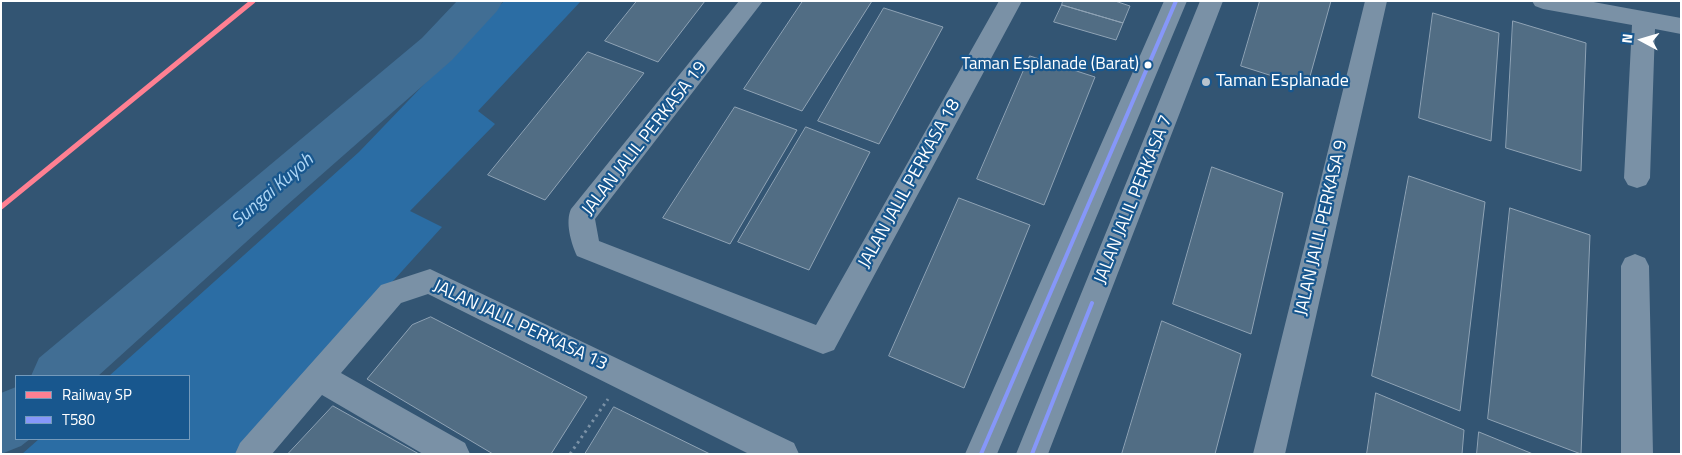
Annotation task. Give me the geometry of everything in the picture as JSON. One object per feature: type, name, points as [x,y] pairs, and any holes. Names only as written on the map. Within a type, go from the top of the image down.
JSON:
[{"type":"street","name":"JALAN JALIL PERKASA 19","points":[[752,1],[581,217],[584,234],[587,248],[823,341]]},
{"type":"street","name":"JALAN JALIL PERKASA 18","points":[[823,341],[1011,1]]},
{"type":"street","points":[[981,450],[1176,1]]},
{"type":"street","name":"JALAN JALIL PERKASA 7","points":[[1032,454],[1212,1]]},
{"type":"street","name":"JALAN JALIL PERKASA 9","points":[[1268,454],[1376,1]]},
{"type":"street","points":[[1543,1],[1681,26]]},
{"type":"street","points":[[1637,178],[1644,20]]},
{"type":"street","points":[[1635,266],[1637,454]]},
{"type":"street","name":"JALAN JALIL PERKASA 13","points":[[251,454],[391,294],[430,281],[783,454]]},
{"type":"street","points":[[319,377],[454,454]]},
{"type":"path","points":[[570,454],[624,376]]},
{"type":"shaded area","points":[[504,1],[581,1],[478,111],[495,124],[410,211],[442,227],[236,454],[22,454],[38,440],[190,440],[190,375],[110,375],[359,152]]},
{"type":"building","points":[[637,1],[705,1],[658,62],[605,41]]},
{"type":"building","points":[[803,1],[872,1],[802,111],[744,89]]},
{"type":"building","points":[[1063,1],[1115,1],[1130,6],[1123,23],[1062,5]]},
{"type":"building","points":[[1260,1],[1331,1],[1307,87],[1241,66]]},
{"type":"building","points":[[1062,5],[1123,23],[1116,40],[1054,22]]},
{"type":"building","points":[[884,8],[943,27],[879,144],[818,121]]},
{"type":"building","points":[[1433,13],[1499,33],[1491,141],[1419,118]]},
{"type":"building","points":[[1513,21],[1586,43],[1581,171],[1506,148]]},
{"type":"building","points":[[588,52],[644,73],[545,200],[488,175]]},
{"type":"building","points":[[1030,56],[1095,77],[1044,205],[977,179]]},
{"type":"building","points":[[735,107],[797,130],[730,244],[663,218]]},
{"type":"building","points":[[806,127],[870,152],[809,270],[738,242]]},
{"type":"building","points":[[1212,167],[1283,193],[1251,334],[1173,304]]},
{"type":"building","points":[[1409,176],[1485,202],[1460,411],[1372,376]]},
{"type":"building","points":[[959,198],[1030,225],[964,388],[889,356]]},
{"type":"building","points":[[1510,208],[1590,235],[1581,454],[1488,419]]},
{"type":"building","points":[[431,317],[587,397],[551,454],[493,454],[367,379],[412,325]]},
{"type":"building","points":[[1162,321],[1241,354],[1215,454],[1122,454]]},
{"type":"building","points":[[1376,393],[1464,430],[1462,454],[1367,454]]},
{"type":"building","points":[[333,406],[419,454],[288,454]]},
{"type":"building","points":[[614,407],[710,454],[585,454]]},
{"type":"building","points":[[1479,432],[1533,454],[1477,454]]},
{"type":"waterway","name":"Sungai Kuyoh","points":[[60,375],[270,191],[437,49],[482,1]]},
{"type":"waterway","name":"Sungai Kuyoh","points":[[1,427],[15,415]]},
{"type":"rail line","name":"SP","points":[[1,207],[253,1]]},
{"type":"transit line","name":"T580","points":[[981,454],[1176,1]]},
{"type":"transit line","name":"T580","points":[[1032,454],[1092,303]]},
{"type":"place","name":"Taman Esplanade (Barat)","points":[[1148,65]]},
{"type":"place","name":"Taman Esplanade","points":[[1206,82]]}]
